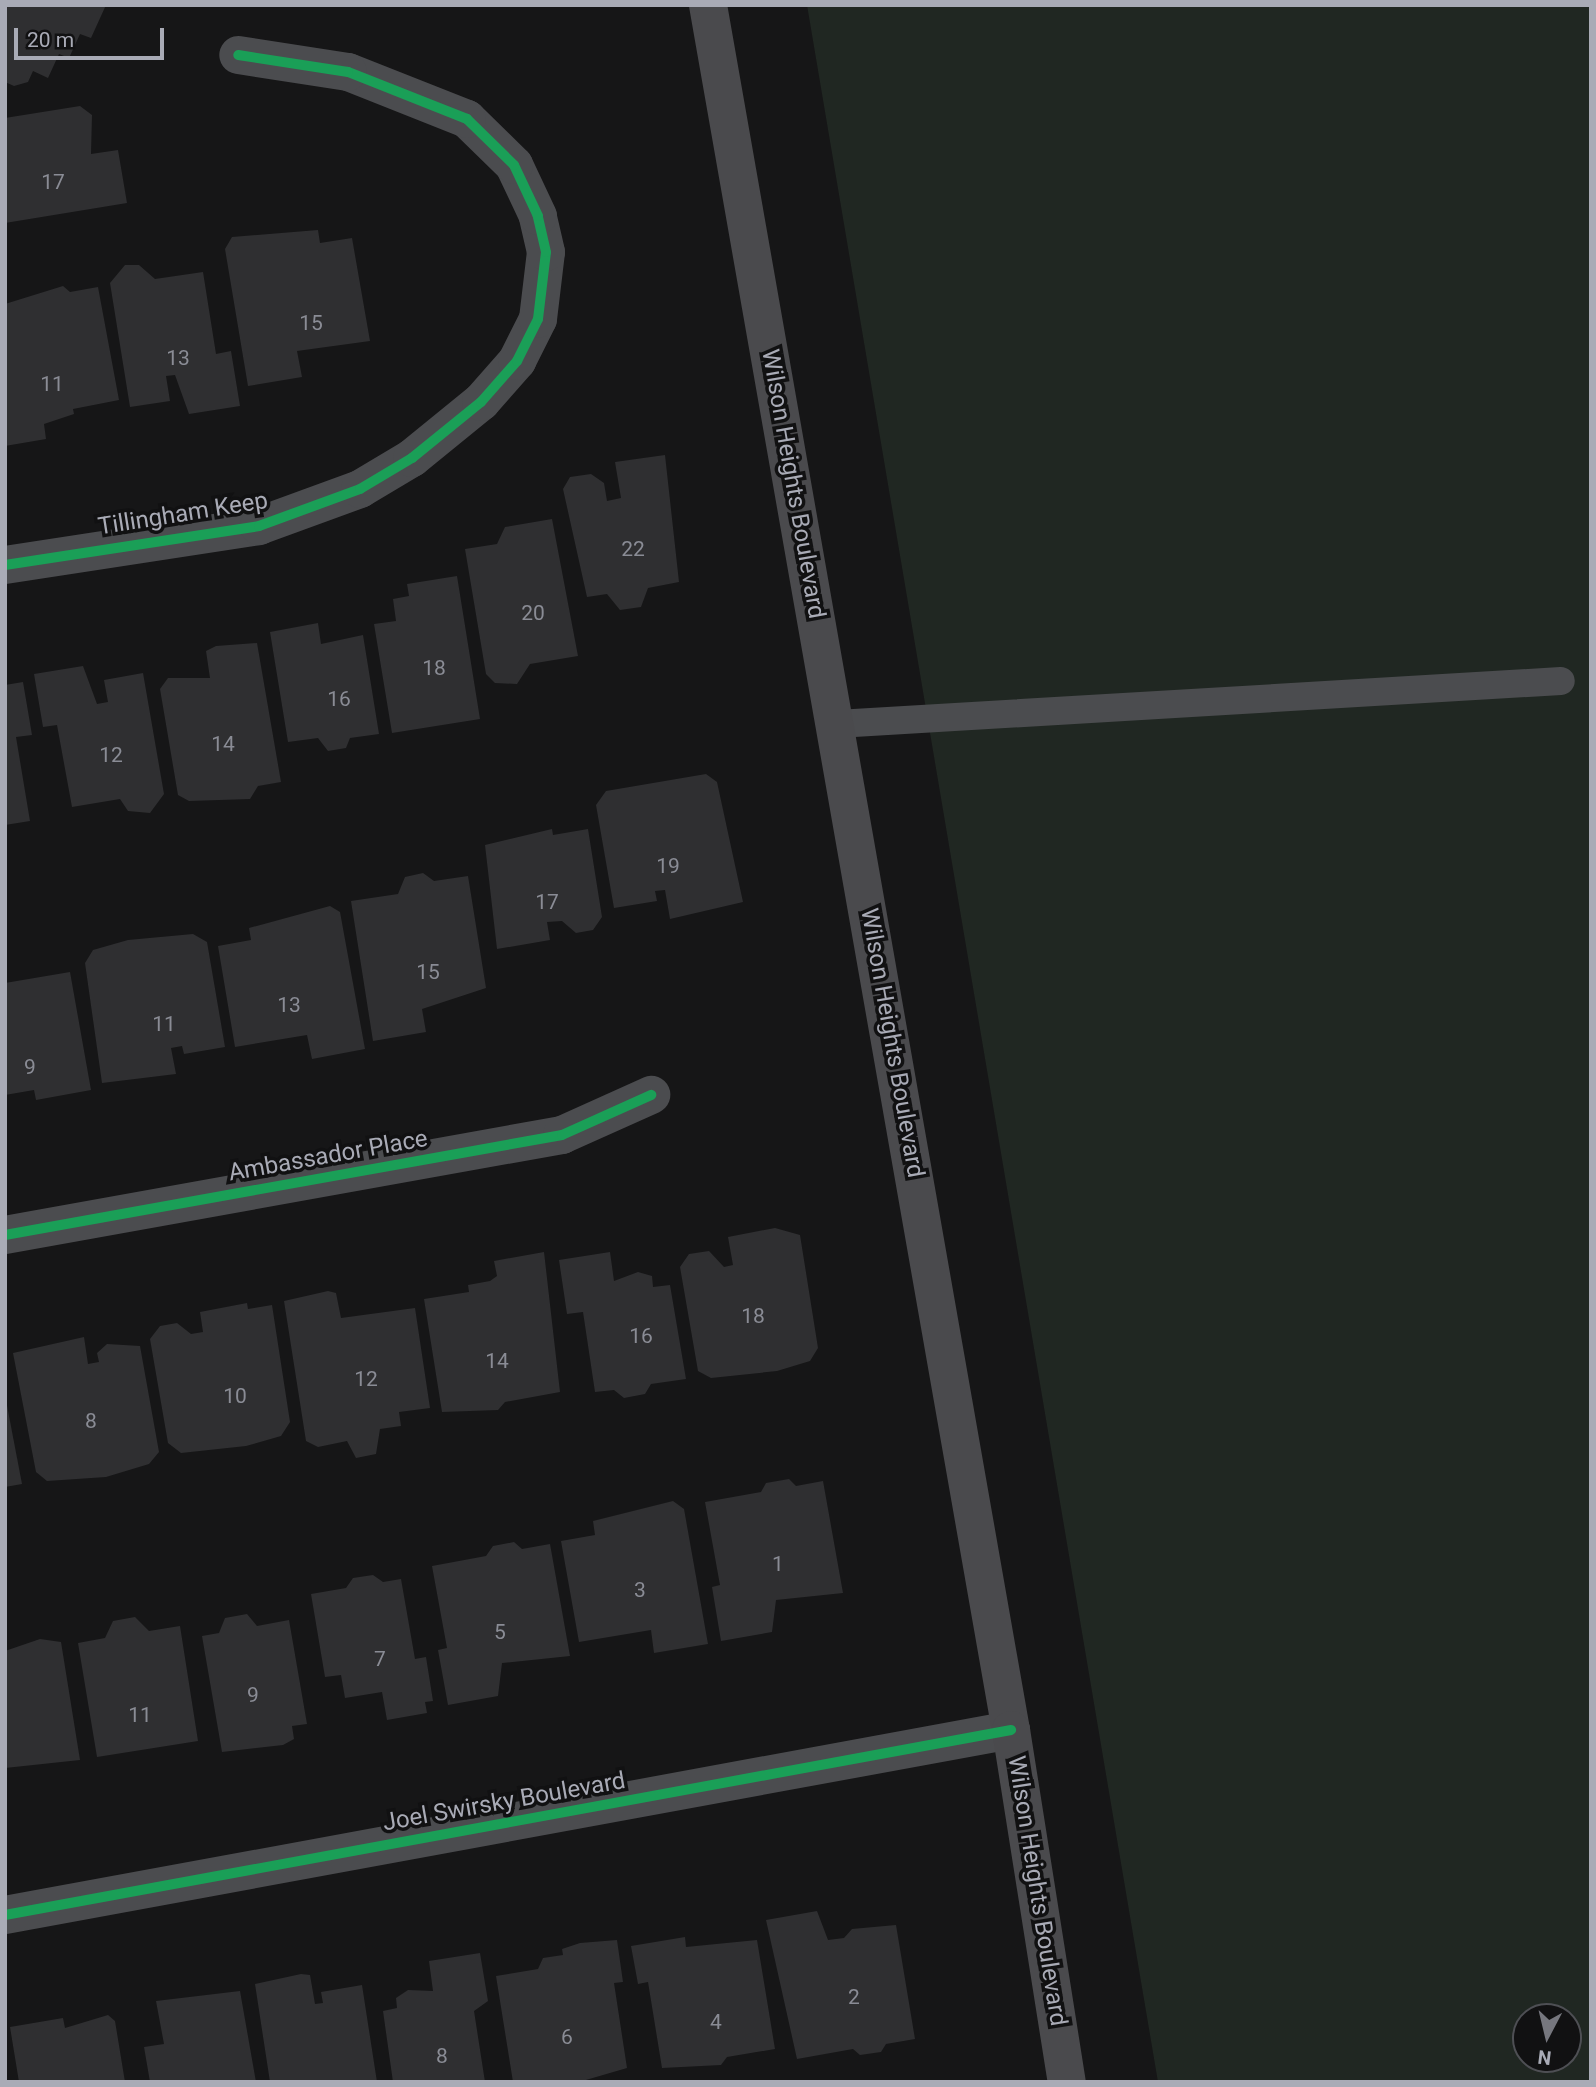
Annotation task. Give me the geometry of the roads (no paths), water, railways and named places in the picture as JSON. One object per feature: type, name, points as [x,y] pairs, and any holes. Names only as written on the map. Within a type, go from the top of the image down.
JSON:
[{"type":"main road","name":"Wilson Heights Boulevard","points":[[708,5],[1011,1730],[1067,2082]]},
{"type":"street","name":"Tillingham Keep","points":[[5,565],[259,526],[360,489],[412,458],[481,401],[517,361],[538,319],[546,252],[538,216],[514,165],[467,119],[348,72],[237,55]]},
{"type":"street","name":"Ambassador Place","points":[[5,1235],[562,1135],[651,1095]]},
{"type":"street","name":"Joel Swirsky Boulevard","points":[[5,1914],[1011,1730]]},
{"type":"lane","points":[[836,724],[1561,681]]}]
